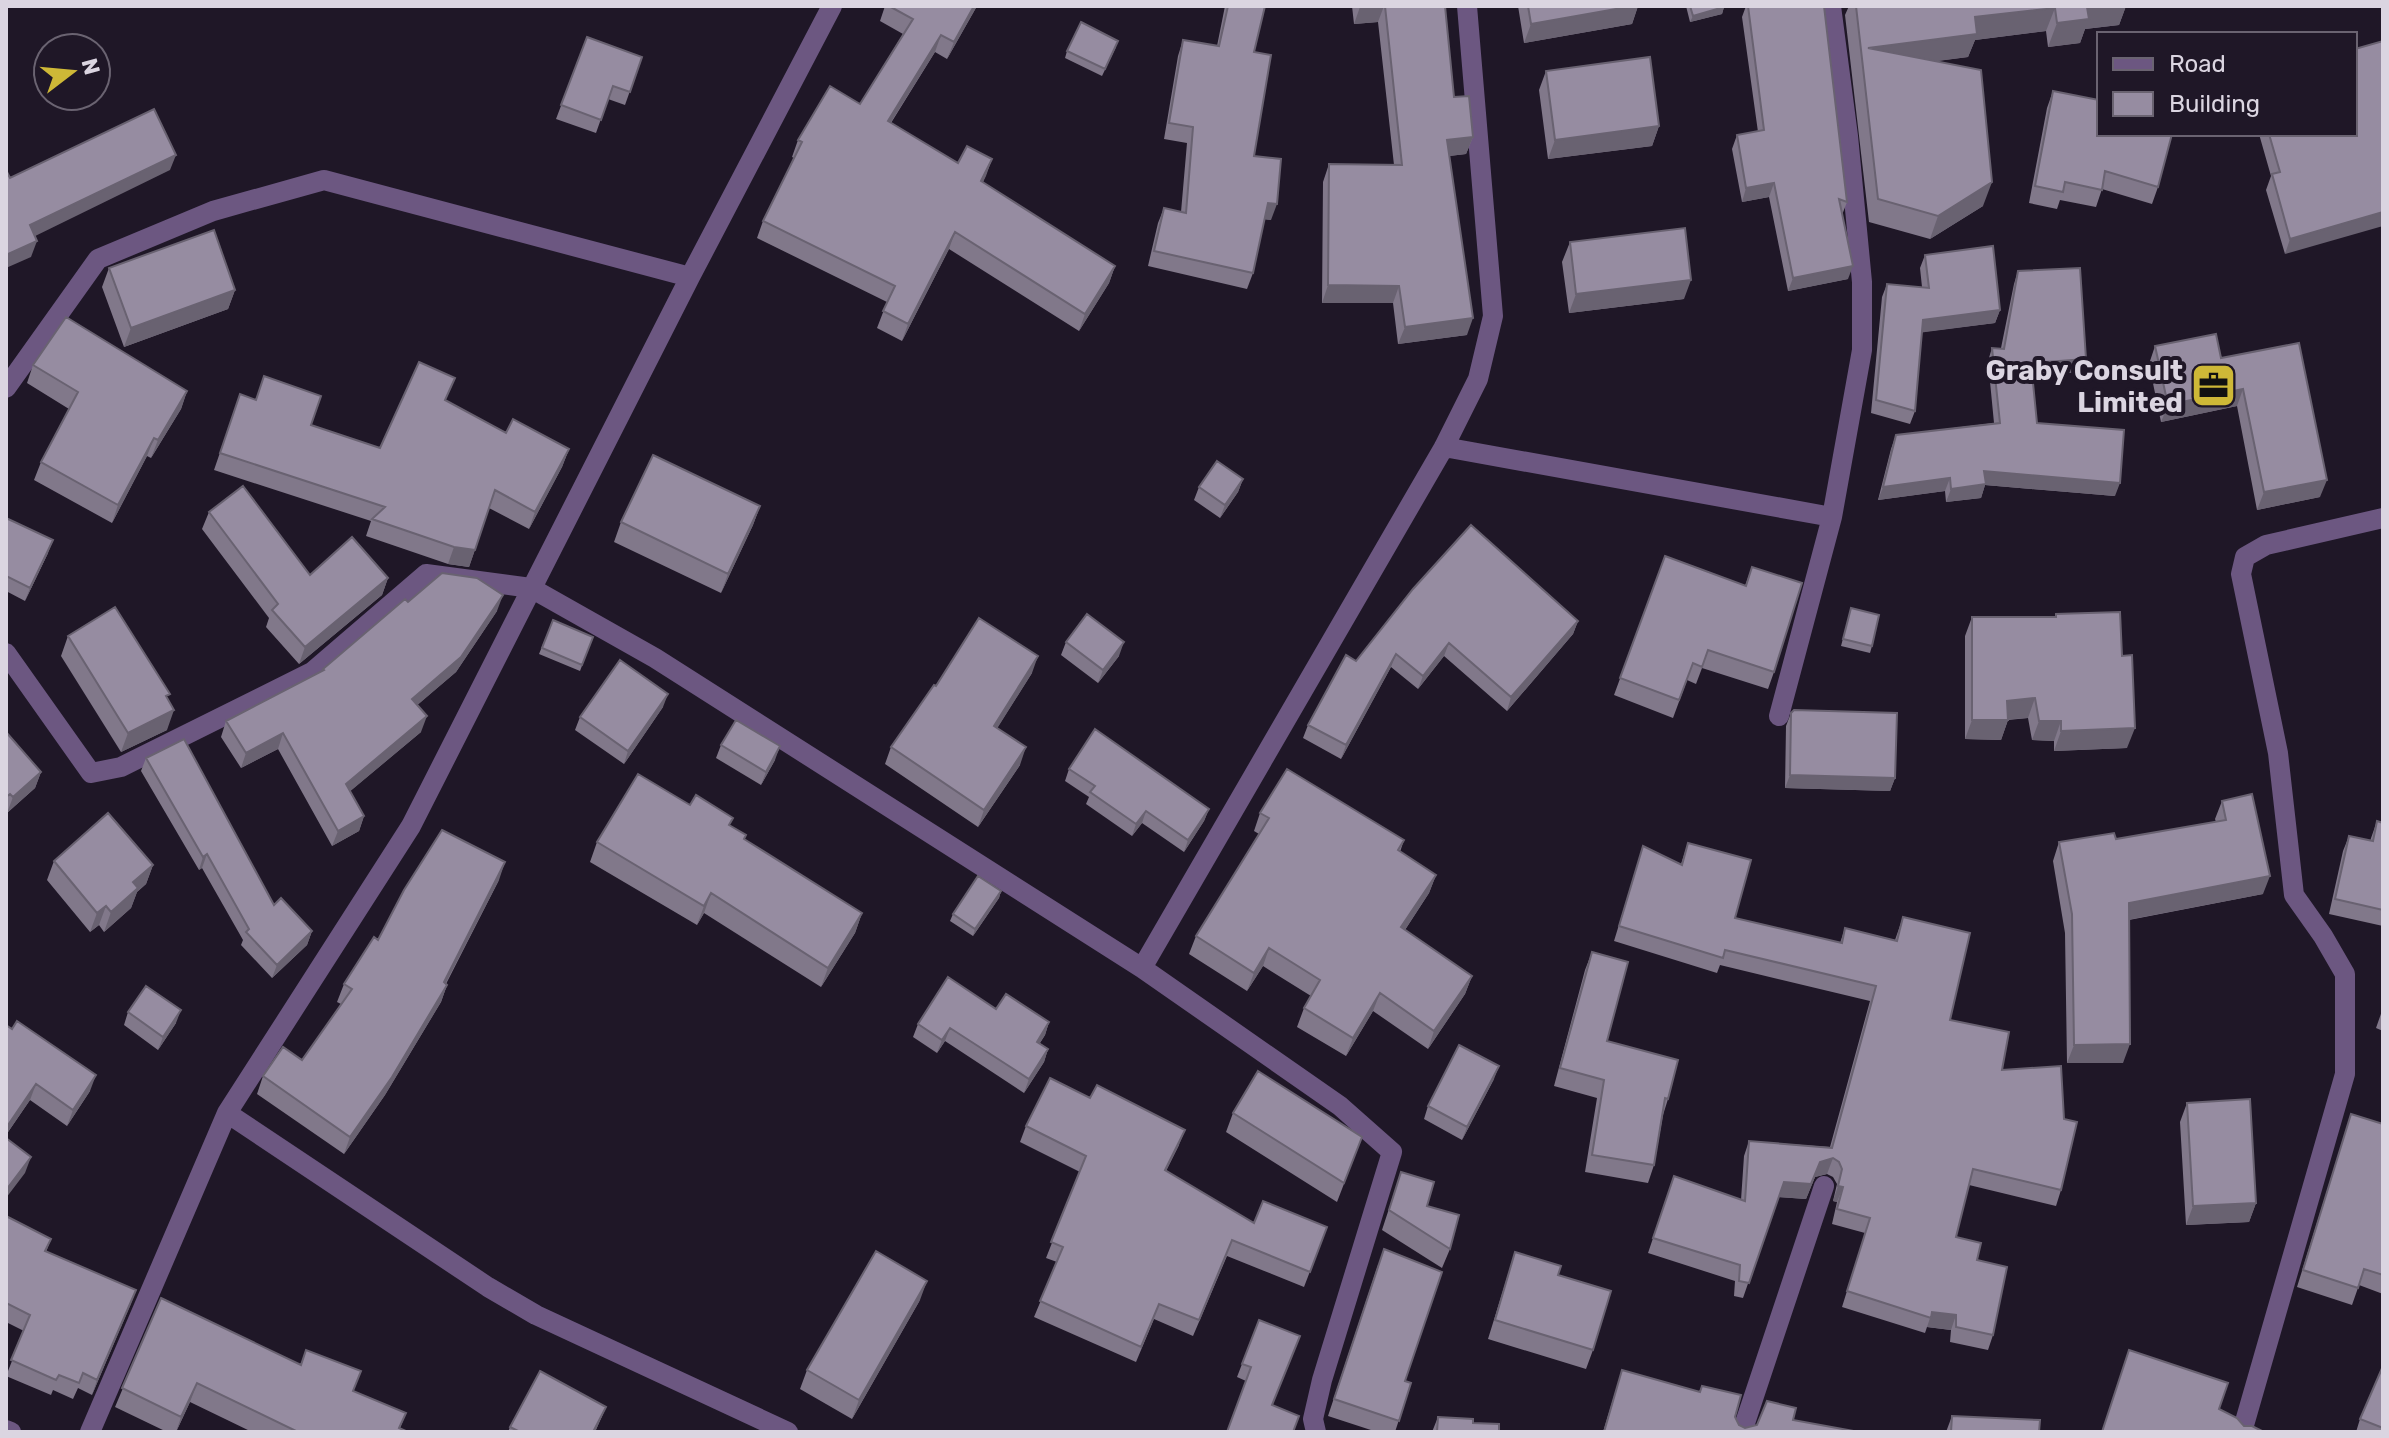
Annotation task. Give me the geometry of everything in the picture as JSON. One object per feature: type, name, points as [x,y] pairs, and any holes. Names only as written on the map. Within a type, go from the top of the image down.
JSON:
[{"type":"street","points":[[90,1432],[227,1113],[411,826],[690,277],[832,6]]},
{"type":"street","points":[[1142,968],[1444,447],[1478,379],[1493,316],[1467,6]]},
{"type":"street","points":[[1779,716],[1832,517],[1862,350],[1862,296],[1848,136],[1831,6]]},
{"type":"street","points":[[6,388],[98,259],[213,211],[324,180],[690,277]]},
{"type":"street","points":[[1444,447],[1832,517]]},
{"type":"street","points":[[2242,1432],[2345,1074],[2345,974],[2294,895],[2278,753],[2241,574],[2245,557],[2266,545],[2383,518]]},
{"type":"street","points":[[6,653],[91,773],[121,767],[312,672],[426,574],[531,588],[655,658],[1142,968],[1340,1106],[1392,1152],[1322,1380],[1313,1419],[1316,1432]]},
{"type":"street","points":[[227,1113],[488,1287],[536,1315],[788,1432]]},
{"type":"street","points":[[1742,1432],[1824,1186]]},
{"type":"building","points":[[889,6],[974,6],[954,42],[941,35],[888,121],[958,163],[967,146],[992,159],[981,181],[1115,266],[1085,314],[955,232],[908,324],[883,311],[895,286],[763,221],[802,142],[798,140],[830,86],[860,104],[913,19]]},
{"type":"building","points":[[1228,6],[1265,6],[1254,52],[1271,55],[1254,156],[1281,159],[1277,204],[1268,203],[1253,273],[1154,251],[1164,208],[1186,213],[1193,127],[1169,123],[1183,40],[1219,46]]},
{"type":"building","points":[[1385,6],[1445,6],[1454,97],[1469,96],[1473,137],[1447,140],[1473,318],[1405,327],[1399,286],[1328,285],[1329,164],[1402,165]]},
{"type":"building","points":[[1528,6],[1633,6],[1531,24]]},
{"type":"building","points":[[1690,6],[1724,6],[1724,7],[1693,16]]},
{"type":"building","points":[[1748,6],[1824,6],[1847,202],[1839,199],[1853,266],[1793,278],[1774,183],[1746,188],[1737,135],[1764,130]]},
{"type":"building","points":[[1856,6],[2092,6],[2087,7],[2089,19],[2057,23],[2055,8],[1975,17],[1977,34],[1868,48],[1981,70],[1992,182],[1938,216],[1878,199]]},
{"type":"building","points":[[1081,22],[1118,41],[1105,69],[1067,51]]},
{"type":"building","points":[[587,37],[642,57],[630,92],[613,86],[601,120],[561,105]]},
{"type":"building","points":[[2383,41],[2383,212],[2290,239],[2272,174],[2280,172],[2270,136],[2357,136],[2357,48]]},
{"type":"building","points":[[1650,57],[1659,126],[1555,140],[1546,71]]},
{"type":"building","points":[[2053,91],[2097,100],[2097,136],[2171,136],[2158,187],[2105,171],[2102,190],[2065,182],[2063,192],[2035,186]]},
{"type":"building","points":[[154,109],[176,155],[30,225],[37,241],[6,255],[6,170],[10,178]]},
{"type":"building","points":[[1685,228],[1691,280],[1576,294],[1570,242]]},
{"type":"building","points":[[214,230],[235,290],[131,328],[109,268]]},
{"type":"building","points":[[1993,246],[2000,310],[1923,320],[1915,411],[1876,400],[1887,284],[1929,288],[1925,255]]},
{"type":"building","points":[[2080,268],[2086,359],[2031,363],[2037,423],[2124,430],[2120,483],[1984,471],[1986,484],[1951,489],[1950,478],[1883,487],[1896,435],[2000,423],[1992,348],[2004,349],[2018,271]]},
{"type":"building","points":[[66,317],[187,391],[158,440],[154,438],[118,505],[41,462],[78,392],[33,365]]},
{"type":"building","points":[[2216,334],[2221,358],[2299,343],[2327,480],[2264,492],[2243,389],[2168,405],[2155,346]]},
{"type":"building","points":[[419,362],[455,378],[445,400],[506,433],[513,419],[569,449],[535,512],[495,490],[475,550],[454,547],[372,519],[385,507],[220,453],[240,394],[256,400],[264,376],[321,396],[311,425],[380,448]]},
{"type":"building","points":[[653,455],[760,506],[728,574],[621,522]]},
{"type":"building","points":[[1217,461],[1243,479],[1225,505],[1199,487]]},
{"type":"building","points":[[243,486],[310,575],[352,537],[388,578],[305,647],[272,610],[278,604],[209,512]]},
{"type":"building","points":[[6,518],[53,540],[30,588],[6,576]]},
{"type":"building","points":[[1471,525],[1578,621],[1511,697],[1449,643],[1423,676],[1396,654],[1346,745],[1308,725],[1346,655],[1356,661],[1413,589]]},
{"type":"building","points":[[1665,556],[1746,586],[1752,567],[1802,583],[1774,672],[1708,650],[1702,667],[1693,663],[1679,700],[1620,678]]},
{"type":"building","points":[[442,573],[477,578],[503,595],[461,657],[412,699],[427,716],[346,784],[364,816],[338,831],[283,733],[246,753],[226,721],[324,670],[405,599],[408,602]]},
{"type":"building","points":[[115,607],[170,694],[166,696],[174,710],[128,733],[68,636]]},
{"type":"building","points":[[1851,608],[1879,615],[1872,646],[1843,639]]},
{"type":"building","points":[[2120,612],[2122,656],[2132,655],[2135,728],[2061,731],[2061,721],[2039,721],[2035,698],[2007,701],[2008,720],[1972,720],[1972,617],[2056,617],[2056,614]]},
{"type":"building","points":[[1087,614],[1124,642],[1103,670],[1066,642]]},
{"type":"building","points":[[979,618],[1038,656],[994,726],[1026,747],[984,810],[891,747],[936,686]]},
{"type":"building","points":[[553,620],[593,637],[582,665],[542,648]]},
{"type":"building","points":[[620,660],[668,694],[628,751],[580,717]]},
{"type":"building","points":[[1794,710],[1897,713],[1895,778],[1790,775],[1791,713]]},
{"type":"building","points":[[736,720],[780,746],[766,772],[721,745]]},
{"type":"building","points":[[1095,729],[1209,809],[1188,840],[1146,811],[1136,824],[1090,792],[1095,786],[1069,769]]},
{"type":"building","points":[[6,732],[41,772],[13,797],[10,794],[6,797]]},
{"type":"building","points":[[184,739],[274,905],[281,898],[312,931],[277,965],[246,932],[249,929],[207,854],[203,857],[146,758]]},
{"type":"building","points":[[1287,769],[1404,840],[1398,850],[1436,875],[1401,927],[1472,976],[1434,1031],[1380,993],[1353,1038],[1304,1008],[1320,980],[1269,948],[1254,973],[1196,936],[1269,818],[1260,813]]},
{"type":"building","points":[[638,774],[690,805],[696,795],[733,818],[729,825],[746,835],[744,839],[862,913],[828,968],[711,893],[704,906],[597,842]]},
{"type":"building","points":[[2252,794],[2270,876],[2129,903],[2130,1044],[2074,1045],[2072,914],[2059,842],[2114,833],[2116,839],[2226,820],[2222,801]]},
{"type":"building","points":[[108,813],[153,865],[133,882],[138,888],[111,912],[106,906],[97,913],[54,861]]},
{"type":"building","points":[[2377,821],[2383,823],[2383,910],[2335,899],[2349,836],[2373,841]]},
{"type":"building","points":[[442,830],[505,862],[444,982],[447,985],[392,1077],[350,1137],[263,1076],[283,1047],[302,1060],[352,989],[344,984],[374,937],[378,940],[404,890]]},
{"type":"building","points":[[1688,843],[1751,860],[1735,918],[1842,943],[1845,928],[1897,941],[1903,917],[1970,933],[1950,1020],[2009,1032],[2002,1070],[2061,1066],[2064,1119],[2077,1122],[2061,1190],[1973,1169],[1956,1237],[1981,1243],[1977,1260],[2007,1267],[1993,1335],[1956,1327],[1956,1315],[1932,1312],[1931,1318],[1847,1291],[1870,1218],[1837,1209],[1843,1187],[1838,1186],[1842,1169],[1833,1158],[1820,1162],[1811,1184],[1784,1182],[1749,1283],[1739,1281],[1740,1265],[1653,1238],[1674,1176],[1745,1201],[1749,1141],[1832,1148],[1876,986],[1725,950],[1723,958],[1619,926],[1643,846],[1682,865]]},
{"type":"building","points":[[978,876],[1001,891],[975,929],[953,914]]},
{"type":"building","points":[[1592,952],[1628,962],[1607,1041],[1678,1060],[1668,1099],[1665,1098],[1654,1165],[1592,1155],[1604,1080],[1560,1068]]},
{"type":"building","points":[[948,977],[996,1009],[1006,994],[1049,1022],[1037,1042],[1048,1049],[1029,1079],[950,1028],[942,1040],[918,1024]]},
{"type":"building","points":[[146,986],[181,1010],[163,1037],[128,1012]]},
{"type":"building","points":[[17,1021],[96,1075],[73,1110],[36,1084],[6,1128],[6,1025],[12,1029]]},
{"type":"building","points":[[1459,1045],[1499,1066],[1467,1127],[1428,1106]]},
{"type":"building","points":[[1258,1071],[1362,1137],[1344,1183],[1233,1113]]},
{"type":"building","points":[[1050,1078],[1090,1098],[1097,1085],[1185,1130],[1165,1170],[1254,1223],[1263,1201],[1327,1227],[1310,1272],[1232,1240],[1199,1320],[1159,1304],[1141,1347],[1040,1301],[1063,1247],[1051,1242],[1086,1156],[1026,1126]]},
{"type":"building","points":[[2250,1099],[2256,1203],[2193,1206],[2187,1103]]},
{"type":"building","points":[[2351,1114],[2383,1124],[2383,1275],[2364,1269],[2358,1288],[2303,1270]]},
{"type":"building","points":[[6,1138],[31,1157],[6,1190]]},
{"type":"building","points":[[1401,1172],[1434,1182],[1427,1206],[1459,1215],[1450,1249],[1389,1210]]},
{"type":"building","points":[[6,1216],[51,1239],[45,1251],[136,1290],[97,1380],[83,1373],[79,1383],[59,1375],[56,1380],[11,1360],[30,1315],[6,1303]]},
{"type":"building","points":[[1384,1249],[1442,1272],[1405,1381],[1411,1383],[1399,1421],[1334,1399]]},
{"type":"building","points":[[876,1251],[927,1281],[859,1400],[807,1370]]},
{"type":"building","points":[[1515,1252],[1561,1266],[1558,1275],[1611,1291],[1593,1350],[1495,1320]]},
{"type":"building","points":[[161,1298],[301,1365],[306,1350],[361,1371],[353,1391],[406,1413],[399,1428],[408,1432],[298,1432],[197,1383],[181,1417],[122,1388]]},
{"type":"building","points":[[1259,1320],[1300,1336],[1272,1405],[1299,1416],[1293,1432],[1227,1432],[1251,1367],[1242,1364]]},
{"type":"building","points":[[2129,1350],[2228,1383],[2219,1409],[2237,1418],[2244,1426],[2264,1432],[2102,1432]]},
{"type":"building","points":[[2383,1366],[2383,1428],[2360,1419]]},
{"type":"building","points":[[1622,1370],[1700,1392],[1702,1386],[1741,1395],[1735,1417],[1739,1425],[1745,1428],[1757,1425],[1767,1401],[1796,1408],[1793,1420],[1859,1432],[1604,1432]]},
{"type":"building","points":[[540,1371],[606,1407],[593,1432],[520,1432],[510,1427]]},
{"type":"building","points":[[1952,1416],[2040,1420],[2039,1432],[1951,1432]]},
{"type":"building","points":[[1438,1417],[1499,1424],[1499,1432],[1437,1432]]},
{"type":"place","name":"Graby Consult Limited","points":[[2214,386]]}]
